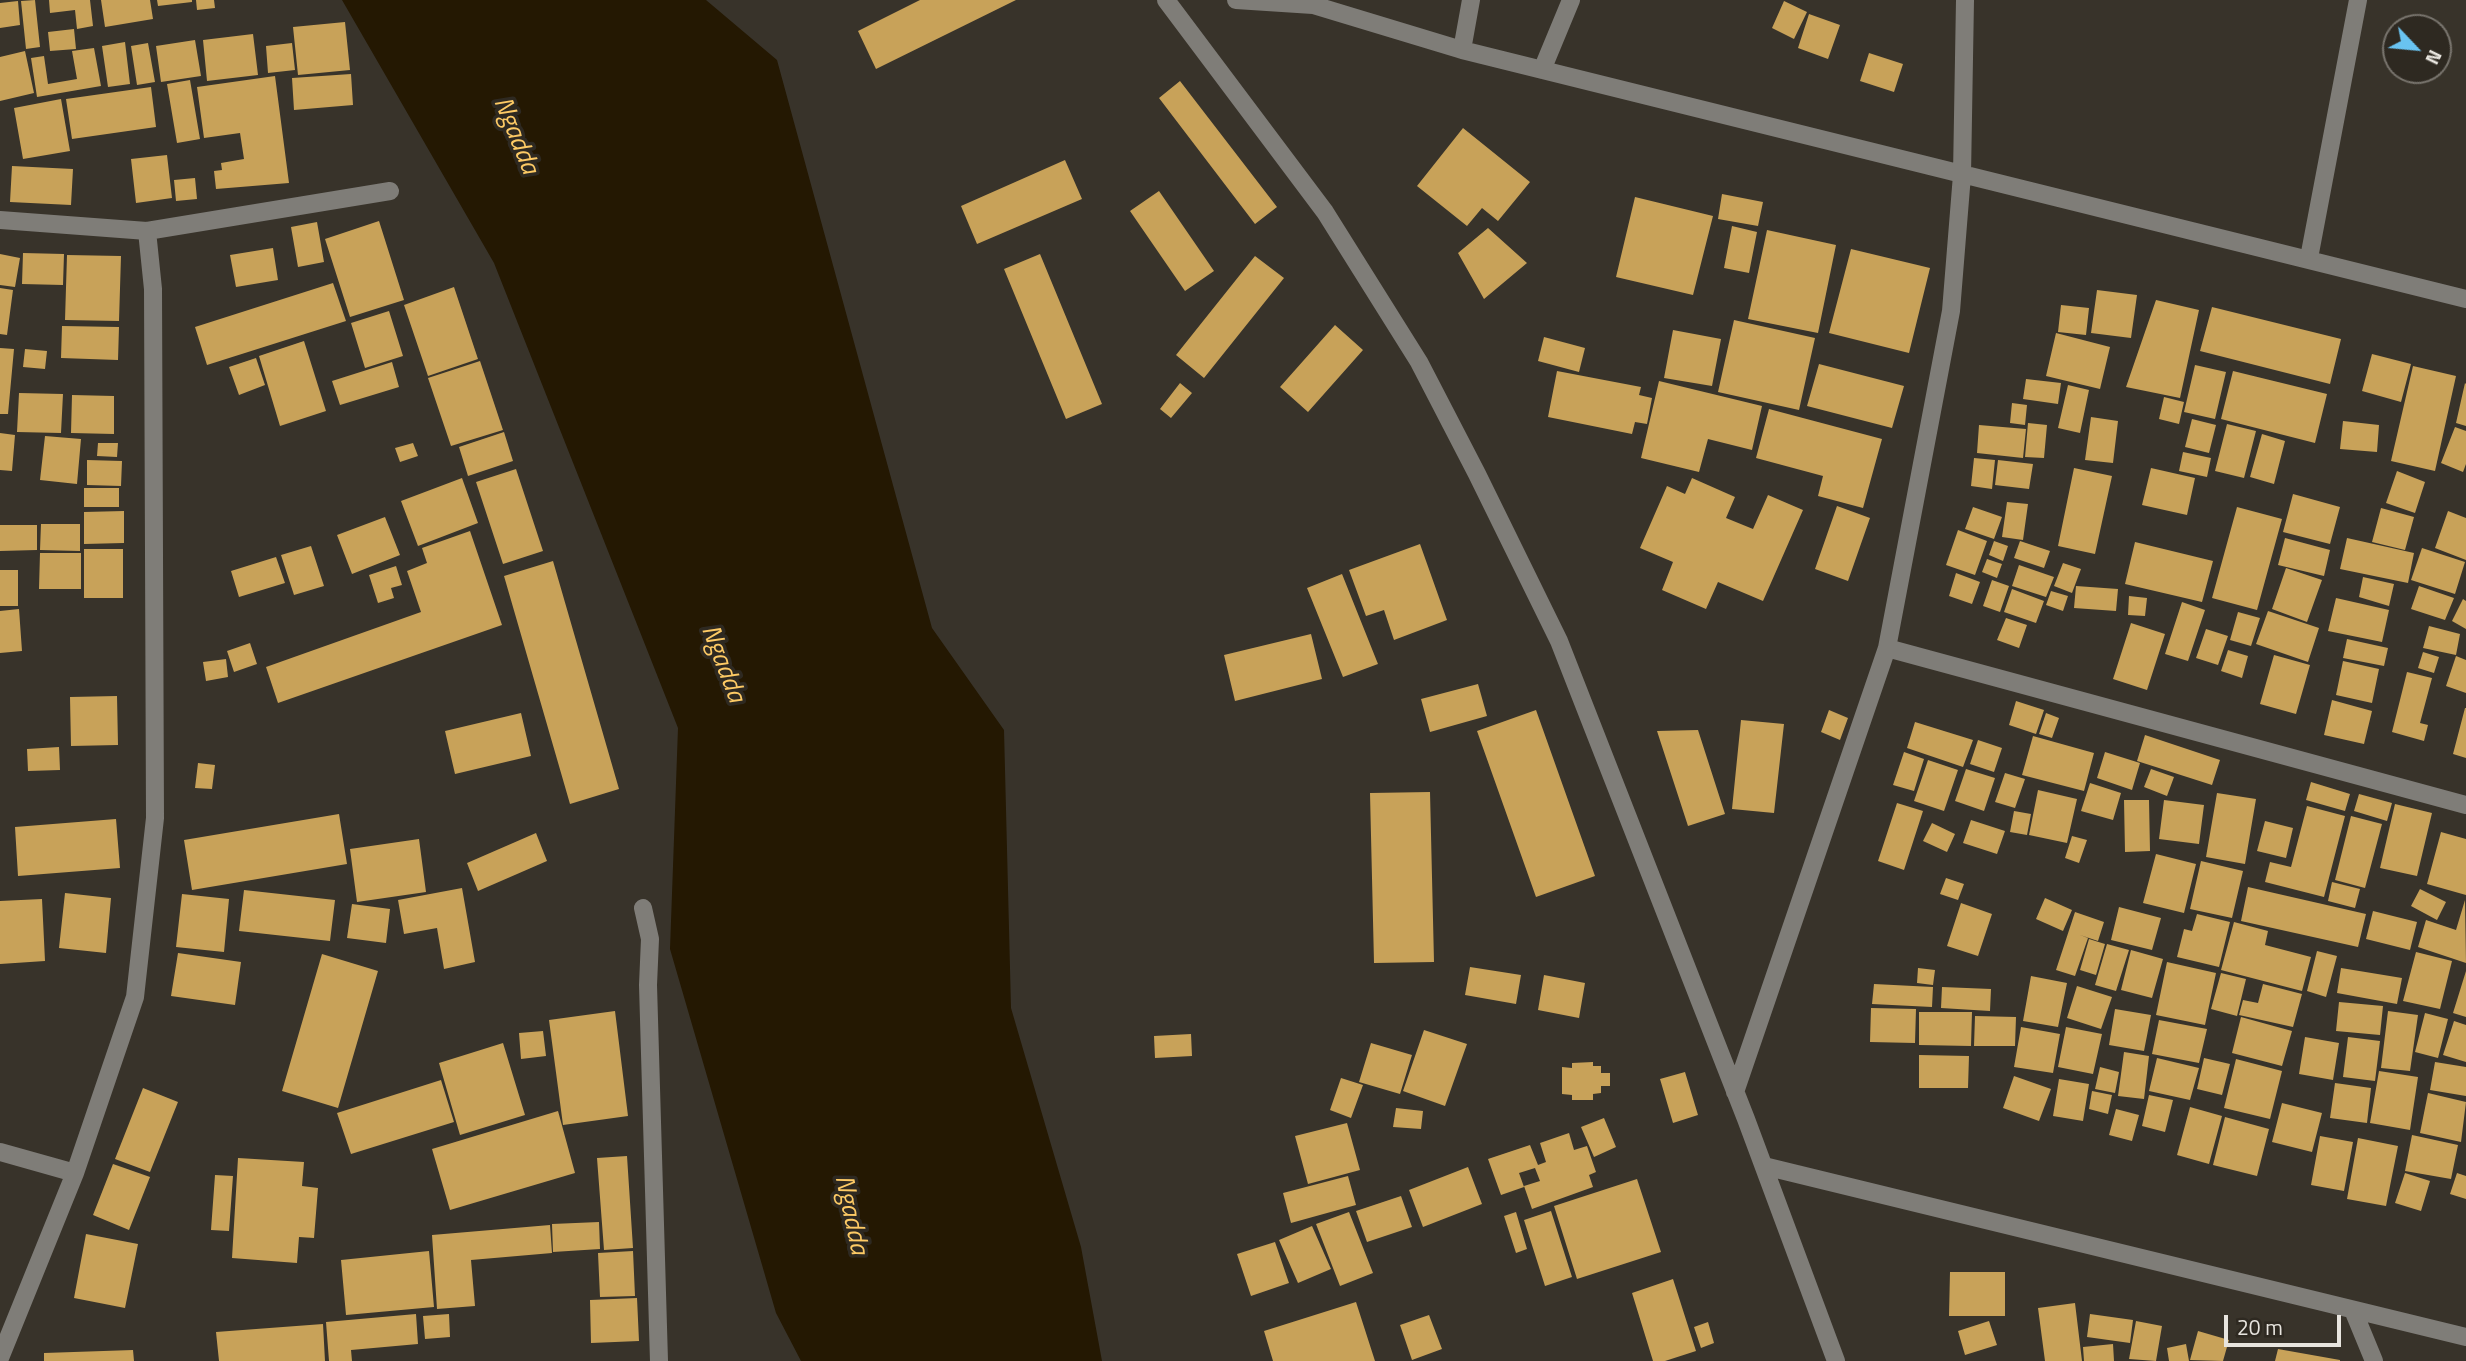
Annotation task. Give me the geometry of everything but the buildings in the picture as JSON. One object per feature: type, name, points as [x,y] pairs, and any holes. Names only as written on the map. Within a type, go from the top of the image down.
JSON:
[{"type":"street","points":[[1166,0],[1325,212],[1419,362],[1559,641],[1764,1166],[1836,1361]]},
{"type":"street","points":[[1236,0],[1313,5],[1462,50],[2466,299]]},
{"type":"street","points":[[1462,50],[1471,0]]},
{"type":"street","points":[[1542,70],[1571,0]]},
{"type":"street","points":[[1735,1092],[1887,648],[1951,310],[1962,175],[1965,0]]},
{"type":"street","points":[[2309,258],[2358,0]]},
{"type":"street","points":[[0,220],[146,232],[390,191]]},
{"type":"street","points":[[0,1358],[75,1173],[135,997],[155,818],[153,289],[146,232]]},
{"type":"street","points":[[1887,648],[2466,804]]},
{"type":"street","points":[[643,908],[650,939],[648,985],[659,1361]]},
{"type":"street","points":[[0,1152],[75,1173]]},
{"type":"street","points":[[1764,1166],[2466,1337]]},
{"type":"street","points":[[2353,1310],[2374,1361]]},
{"type":"water","name":"Ngadda","points":[[342,0],[706,0],[777,60],[932,628],[1004,730],[1011,1008],[1081,1247],[1102,1361],[801,1361],[776,1313],[670,949],[678,728],[494,263]]}]
